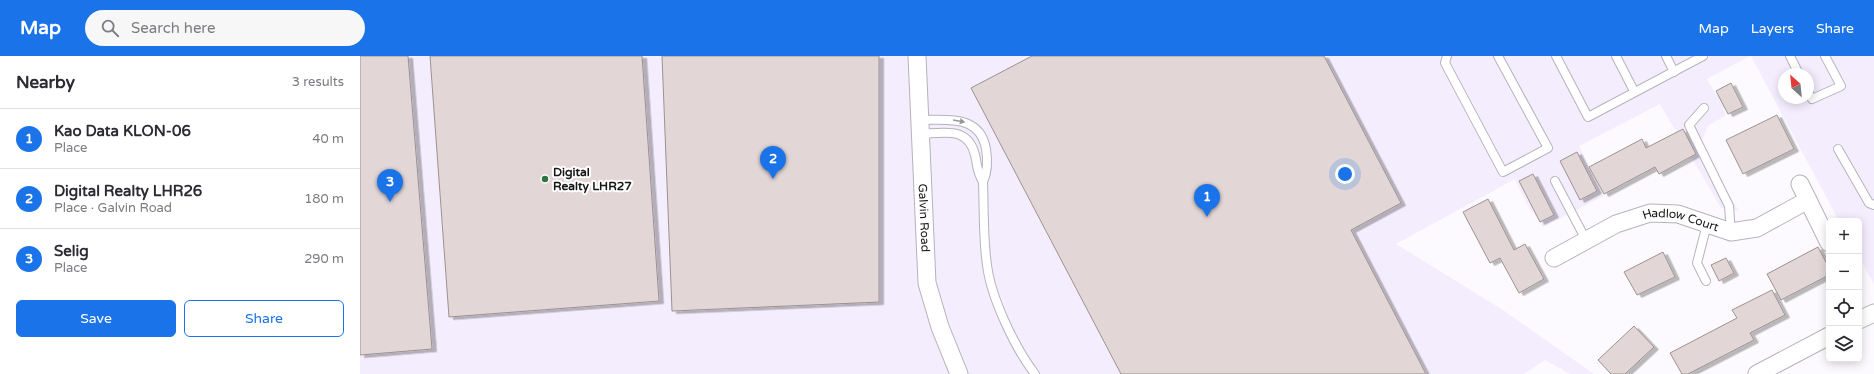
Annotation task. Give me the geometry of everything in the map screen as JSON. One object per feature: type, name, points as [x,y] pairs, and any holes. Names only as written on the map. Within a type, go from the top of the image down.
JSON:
[{"type":"street","name":"Galvin Road","points":[[917,56],[927,283],[940,328],[959,374]]},
{"type":"street","points":[[1800,184],[1826,237]]},
{"type":"street","name":"Hadlow Court","points":[[1554,258],[1616,224],[1650,213],[1678,214],[1731,232],[1757,228],[1808,200]]},
{"type":"street","points":[[1757,374],[1826,338]]},
{"type":"lane","points":[[1447,56],[1445,63],[1502,172],[1548,148],[1498,56]]},
{"type":"lane","points":[[1556,56],[1588,117],[1634,91],[1703,56]]},
{"type":"lane","points":[[1616,56],[1634,91]]},
{"type":"lane","points":[[1666,56],[1674,72]]},
{"type":"lane","points":[[1790,56],[1796,68]]},
{"type":"lane","points":[[1814,99],[1841,86],[1825,56]]},
{"type":"lane","points":[[1704,108],[1689,125],[1729,206],[1731,232]]},
{"type":"lane","points":[[920,127],[955,120],[968,123],[974,127],[985,144],[987,151],[987,173],[983,182],[987,266],[991,289],[1023,355],[1035,374]]},
{"type":"lane","points":[[920,127],[951,132],[968,139],[976,157],[977,172],[983,182]]},
{"type":"lane","points":[[1838,149],[1869,203],[1874,205]]},
{"type":"lane","points":[[1555,181],[1586,240]]},
{"type":"lane","points":[[1706,281],[1697,263],[1708,224]]},
{"type":"shaded area","points":[[360,56],[1750,56],[1707,79],[1716,95],[1730,88],[1737,101],[1723,109],[1726,115],[1708,126],[1700,146],[1739,211],[1721,208],[1660,104],[1579,146],[1604,196],[1543,227],[1527,204],[1515,179],[1396,244],[1503,310],[1594,374],[1570,374],[1545,360],[1524,374],[360,374]]},
{"type":"shaded area","points":[[1751,56],[1874,56],[1874,284],[1862,262],[1862,218],[1837,218]]},
{"type":"building","points":[[360,56],[408,56],[432,349],[360,355]]},
{"type":"building","name":"Digital Realty LHR27","points":[[430,56],[642,56],[659,301],[449,317]]},
{"type":"building","points":[[662,56],[879,56],[879,302],[672,311]]},
{"type":"building","points":[[1032,56],[1324,56],[1401,203],[1351,230],[1426,374],[1121,374],[971,88]]},
{"type":"building","points":[[1731,83],[1743,107],[1728,114],[1716,91]]},
{"type":"building","points":[[1777,115],[1794,149],[1743,174],[1726,140]]},
{"type":"building","points":[[1683,129],[1696,154],[1659,174],[1655,167],[1604,194],[1589,167],[1642,139],[1646,148]]},
{"type":"building","points":[[1577,152],[1597,191],[1580,200],[1560,161]]},
{"type":"building","points":[[1533,174],[1554,215],[1540,222],[1519,181]]},
{"type":"building","points":[[1488,199],[1514,250],[1525,244],[1544,279],[1519,293],[1500,258],[1490,263],[1463,212]]},
{"type":"building","points":[[1818,247],[1826,262],[1826,277],[1781,300],[1767,274]]},
{"type":"building","points":[[1663,252],[1675,277],[1637,295],[1624,272]]},
{"type":"building","points":[[1726,258],[1734,273],[1719,281],[1711,265]]},
{"type":"building","points":[[1772,290],[1785,315],[1750,333],[1754,340],[1688,374],[1682,374],[1670,353],[1737,318],[1732,310]]},
{"type":"building","points":[[1634,326],[1654,347],[1625,374],[1611,374],[1598,360]]},
{"type":"place","name":"Digital Realty LHR27","points":[[545,179]]},
{"type":"place","name":"Digital Realty LHR26","points":[[773,179]]},
{"type":"place","name":"Selig","points":[[390,202]]},
{"type":"place","name":"Kao Data KLON-06","points":[[1207,217]]}]
